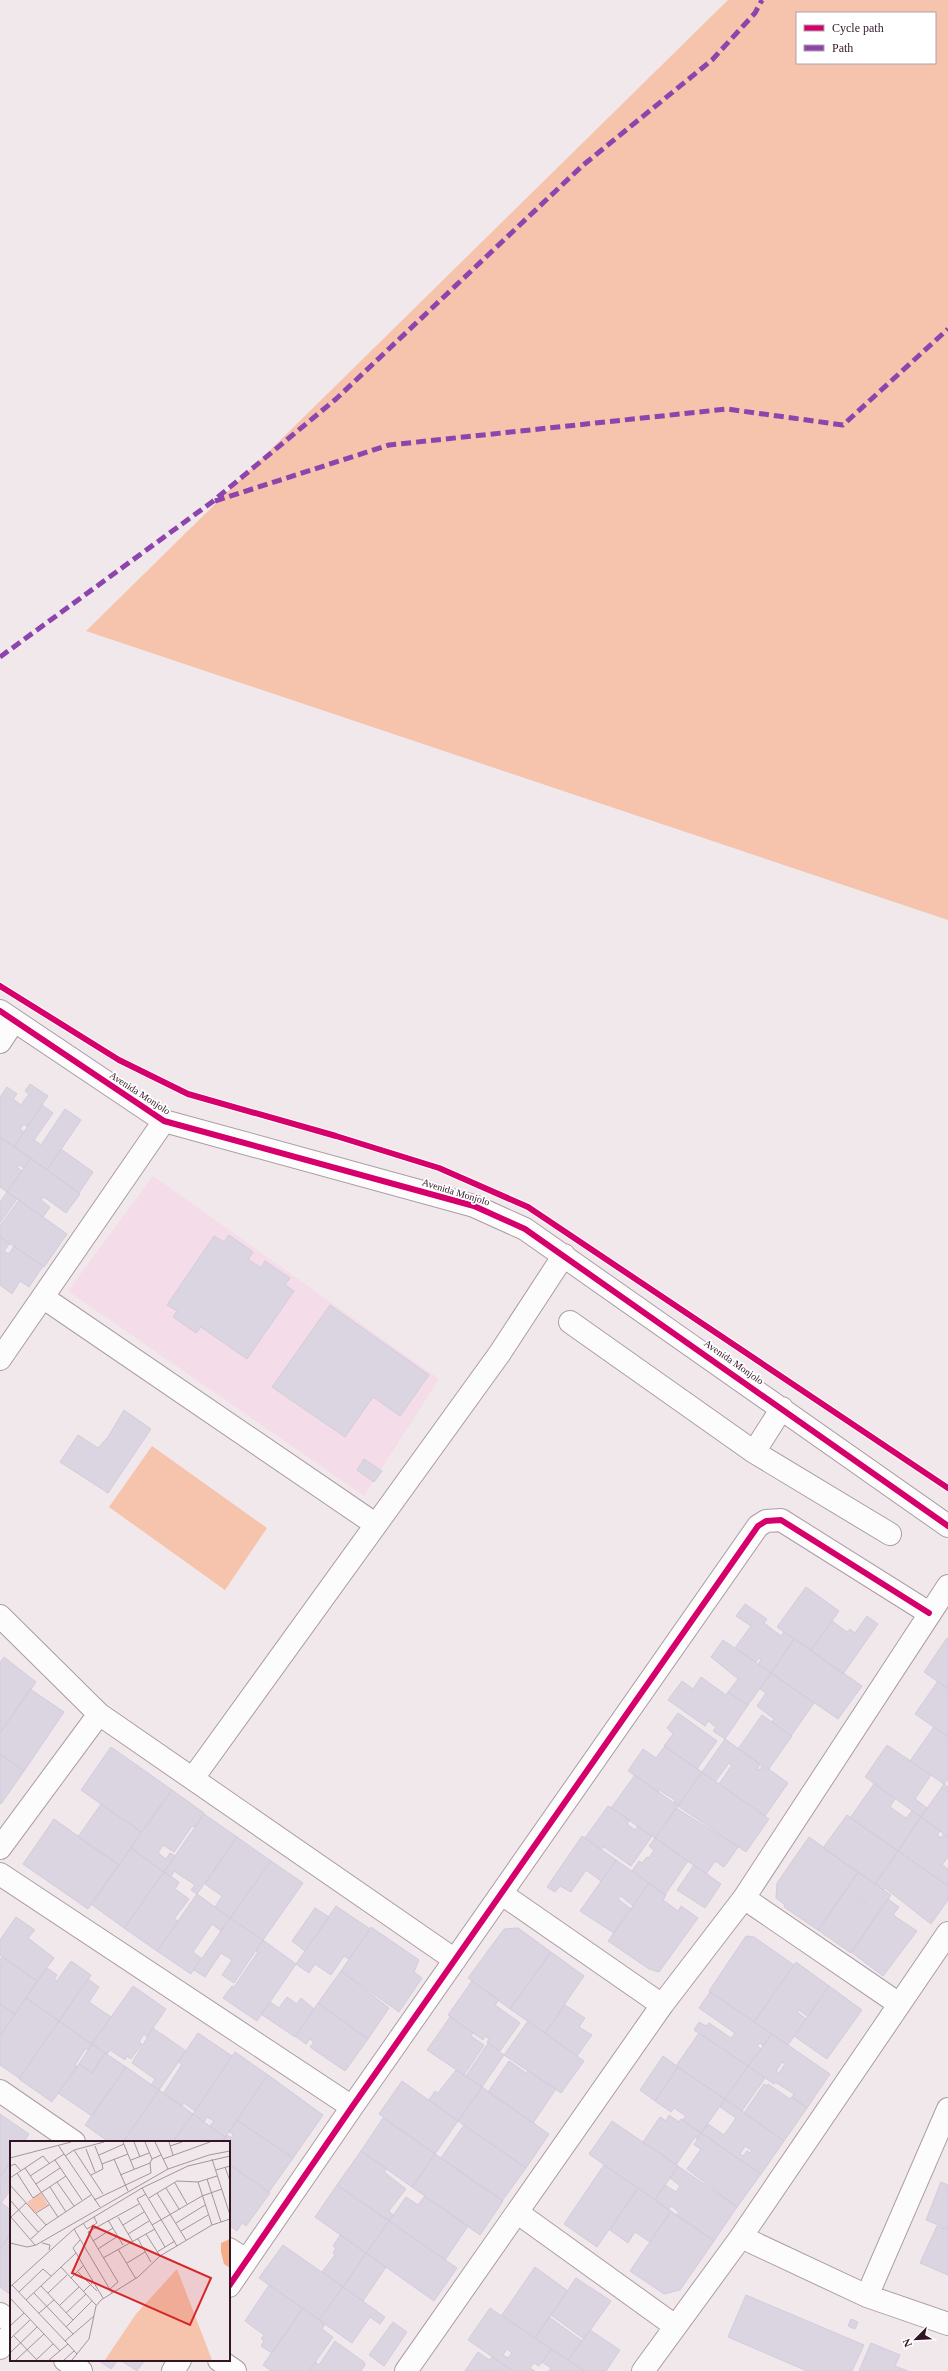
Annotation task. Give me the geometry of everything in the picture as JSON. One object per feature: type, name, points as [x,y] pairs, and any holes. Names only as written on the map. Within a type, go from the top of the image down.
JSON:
[{"type":"street","points":[[0,1042],[7,1016]]},
{"type":"street","name":"Avenida Monjolo","points":[[7,1016],[164,1121],[474,1206],[525,1229],[948,1526]]},
{"type":"street","points":[[0,1359],[44,1298],[164,1121]]},
{"type":"street","points":[[193,1778],[500,1353],[564,1255]]},
{"type":"street","points":[[44,1298],[375,1524]]},
{"type":"street","points":[[570,1322],[754,1452],[890,1534]]},
{"type":"street","points":[[754,1452],[782,1408]]},
{"type":"street","points":[[230,2282],[238,2254],[352,2106],[502,1894],[748,1537],[766,1521],[781,1520],[930,1613]]},
{"type":"street","points":[[406,2371],[518,2213],[662,2005],[744,1898],[948,1586]]},
{"type":"street","points":[[0,1616],[99,1714],[455,1960]]},
{"type":"street","points":[[0,1848],[99,1714]]},
{"type":"street","points":[[0,1874],[352,2106]]},
{"type":"street","points":[[502,1894],[662,2005]]},
{"type":"street","points":[[744,1898],[899,2004]]},
{"type":"street","points":[[643,2371],[741,2237],[899,2004],[945,1942]]},
{"type":"street","points":[[0,2091],[73,2141]]},
{"type":"street","points":[[867,2296],[948,2109]]},
{"type":"street","points":[[518,2213],[675,2326]]},
{"type":"street","points":[[741,2237],[867,2296],[948,2324]]},
{"type":"street","points":[[0,2314],[10,2321]]},
{"type":"street","points":[[0,2348],[10,2334]]},
{"type":"street","points":[[66,2361],[81,2371]]},
{"type":"street","points":[[173,2371],[179,2361]]},
{"type":"street","points":[[220,2361],[235,2371]]},
{"type":"shaded area","points":[[728,0],[948,0],[948,920],[86,631]]},
{"type":"shaded area","points":[[153,1176],[439,1379],[364,1496],[68,1291]]},
{"type":"shaded area","points":[[152,1446],[267,1528],[225,1590],[109,1507]]},
{"type":"building","points":[[30,1084],[48,1096],[27,1127],[24,1124],[20,1129],[24,1132],[14,1147],[0,1137],[0,1097],[7,1087],[17,1094],[13,1099],[21,1105],[29,1094],[25,1091]]},
{"type":"building","points":[[42,1105],[53,1113],[34,1140],[41,1145],[65,1109],[81,1120],[47,1170],[14,1147]]},
{"type":"building","points":[[0,1137],[31,1158],[24,1168],[19,1165],[17,1167],[22,1171],[7,1192],[0,1187]]},
{"type":"building","points":[[61,1149],[93,1172],[79,1193],[47,1170]]},
{"type":"building","points":[[31,1158],[80,1194],[66,1213],[44,1197],[41,1200],[50,1207],[43,1217],[7,1192]]},
{"type":"building","points":[[7,1192],[17,1199],[0,1223],[0,1202]]},
{"type":"building","points":[[19,1200],[67,1234],[44,1267],[0,1237],[0,1226]]},
{"type":"building","points":[[229,1235],[253,1252],[248,1259],[261,1268],[265,1261],[290,1278],[285,1285],[294,1291],[247,1359],[201,1327],[196,1333],[173,1317],[177,1311],[167,1305],[214,1236],[224,1242]]},
{"type":"building","points":[[0,1237],[10,1243],[4,1251],[9,1254],[14,1246],[43,1266],[29,1287],[20,1281],[12,1294],[0,1285]]},
{"type":"building","points":[[330,1305],[429,1375],[400,1416],[373,1397],[345,1437],[272,1387]]},
{"type":"building","points":[[124,1410],[151,1429],[108,1493],[60,1462],[78,1435],[98,1448],[108,1437]]},
{"type":"building","points":[[364,1459],[382,1471],[374,1482],[357,1470]]},
{"type":"building","points":[[806,1587],[839,1611],[811,1650],[777,1627]]},
{"type":"building","points":[[745,1604],[767,1619],[764,1623],[781,1636],[784,1632],[794,1639],[771,1673],[758,1664],[761,1660],[759,1658],[756,1662],[735,1648],[751,1626],[736,1616]]},
{"type":"building","points":[[867,1616],[878,1624],[843,1674],[811,1650],[832,1621],[847,1632],[850,1629],[855,1633]]},
{"type":"building","points":[[947,1638],[948,1639],[948,1689],[924,1672]]},
{"type":"building","points":[[794,1639],[862,1686],[838,1719],[771,1673]]},
{"type":"building","points":[[723,1640],[771,1673],[748,1705],[728,1692],[738,1679],[711,1657]]},
{"type":"building","points":[[4,1657],[36,1682],[0,1733],[0,1662]]},
{"type":"building","points":[[771,1673],[814,1703],[791,1736],[772,1722],[774,1719],[757,1706],[766,1693],[760,1689]]},
{"type":"building","points":[[701,1677],[726,1695],[728,1692],[748,1705],[725,1739],[713,1731],[716,1727],[708,1721],[705,1726],[668,1700],[682,1681],[693,1689]]},
{"type":"building","points":[[938,1681],[948,1689],[948,1737],[915,1714]]},
{"type":"building","points":[[30,1689],[64,1712],[24,1771],[0,1754],[0,1733]]},
{"type":"building","points":[[678,1713],[717,1741],[697,1769],[664,1746],[673,1734],[667,1728]]},
{"type":"building","points":[[762,1715],[792,1736],[768,1770],[738,1749]]},
{"type":"building","points":[[934,1727],[948,1737],[948,1779],[944,1784],[910,1761]]},
{"type":"building","points":[[725,1739],[760,1764],[757,1769],[759,1770],[763,1765],[788,1783],[765,1816],[719,1784],[732,1765],[729,1763],[715,1782],[702,1772]]},
{"type":"building","points":[[887,1745],[931,1775],[915,1799],[927,1808],[921,1817],[865,1777]]},
{"type":"building","points":[[665,1746],[702,1772],[678,1806],[674,1802],[675,1800],[659,1790],[658,1792],[628,1771],[643,1749],[656,1758]]},
{"type":"building","points":[[111,1747],[172,1790],[141,1832],[81,1790]]},
{"type":"building","points":[[0,1754],[24,1771],[1,1804],[0,1803]]},
{"type":"building","points":[[702,1772],[769,1819],[746,1852],[678,1806]]},
{"type":"building","points":[[635,1775],[678,1806],[655,1838],[611,1808]]},
{"type":"building","points":[[874,1784],[895,1799],[890,1807],[906,1818],[912,1811],[921,1817],[898,1851],[850,1818]]},
{"type":"building","points":[[944,1784],[948,1787],[948,1837],[921,1817]]},
{"type":"building","points":[[172,1790],[204,1813],[195,1827],[192,1826],[174,1852],[163,1845],[158,1853],[166,1859],[170,1853],[175,1856],[164,1872],[131,1848]]},
{"type":"building","points":[[101,1804],[141,1832],[119,1865],[78,1837]]},
{"type":"building","points":[[608,1806],[630,1820],[627,1824],[635,1830],[638,1826],[652,1836],[631,1866],[604,1847],[601,1850],[585,1838]]},
{"type":"building","points":[[676,1808],[738,1847],[724,1867],[715,1861],[706,1874],[655,1838]]},
{"type":"building","points":[[204,1814],[237,1837],[197,1894],[191,1890],[195,1885],[174,1871],[171,1877],[164,1872]]},
{"type":"building","points":[[847,1815],[898,1851],[875,1884],[823,1848]]},
{"type":"building","points":[[921,1817],[940,1831],[937,1835],[941,1838],[944,1834],[948,1837],[948,1857],[942,1865],[948,1869],[948,1886],[898,1851]]},
{"type":"building","points":[[54,1819],[119,1865],[88,1909],[23,1864]]},
{"type":"building","points":[[582,1836],[616,1860],[601,1881],[586,1870],[571,1892],[560,1886],[555,1892],[547,1887]]},
{"type":"building","points":[[237,1837],[271,1861],[230,1918],[215,1907],[222,1896],[205,1884]]},
{"type":"building","points":[[809,1837],[858,1872],[818,1930],[784,1907],[785,1905],[776,1898],[777,1883]]},
{"type":"building","points":[[655,1838],[688,1861],[665,1895],[632,1871],[639,1861],[642,1863],[647,1857],[649,1858],[654,1850],[649,1846]]},
{"type":"building","points":[[131,1848],[164,1872],[124,1928],[91,1904]]},
{"type":"building","points":[[898,1851],[948,1886],[948,1900],[931,1924],[885,1888],[883,1890],[875,1884]]},
{"type":"building","points":[[616,1860],[649,1883],[633,1906],[621,1896],[618,1899],[631,1909],[614,1933],[580,1911]]},
{"type":"building","points":[[271,1861],[303,1883],[263,1940],[230,1918]]},
{"type":"building","points":[[694,1865],[721,1884],[705,1908],[677,1890]]},
{"type":"building","points":[[164,1872],[179,1882],[175,1889],[189,1899],[174,1919],[178,1921],[157,1951],[124,1928]]},
{"type":"building","points":[[858,1872],[891,1895],[851,1953],[818,1930],[846,1890],[865,1904],[866,1903],[847,1889]]},
{"type":"building","points":[[649,1883],[666,1895],[663,1900],[678,1911],[681,1906],[698,1918],[659,1972],[649,1969],[608,1941]]},
{"type":"building","points":[[197,1894],[230,1918],[221,1931],[212,1924],[193,1952],[201,1958],[191,1974],[157,1951]]},
{"type":"building","points":[[888,1899],[899,1907],[893,1915],[917,1931],[883,1976],[851,1952]]},
{"type":"building","points":[[336,1906],[370,1929],[349,1959],[344,1956],[331,1975],[315,1964],[309,1973],[296,1964]]},
{"type":"building","points":[[315,1908],[329,1917],[305,1951],[292,1941]]},
{"type":"building","points":[[16,1917],[35,1930],[28,1938],[54,1958],[37,1981],[0,1955],[0,1940]]},
{"type":"building","points":[[230,1918],[263,1940],[234,1983],[222,1975],[232,1960],[221,1953],[205,1977],[194,1970]]},
{"type":"building","points":[[371,1927],[419,1960],[414,1972],[422,1978],[399,2012],[341,1971]]},
{"type":"building","points":[[518,1928],[551,1952],[510,2009],[468,1978],[504,1929]]},
{"type":"building","points":[[746,1936],[754,1937],[794,1965],[754,2022],[709,1991]]},
{"type":"building","points":[[263,1940],[296,1964],[257,2021],[223,1998],[232,1986],[234,1987],[258,1952],[256,1951]]},
{"type":"building","points":[[551,1952],[584,1976],[545,2033],[510,2009]]},
{"type":"building","points":[[2,1957],[37,1981],[15,2014],[0,2004],[0,1960]]},
{"type":"building","points":[[71,1961],[91,1975],[59,2021],[26,1998],[47,1968],[57,1975],[54,1979],[57,1981]]},
{"type":"building","points":[[796,1962],[829,1986],[808,2017],[799,2010],[797,2012],[806,2019],[788,2045],[754,2022]]},
{"type":"building","points":[[341,1971],[389,2008],[368,2039],[318,2003]]},
{"type":"building","points":[[88,1979],[99,1987],[89,2002],[111,2017],[92,2044],[59,2021]]},
{"type":"building","points":[[472,1981],[499,2000],[495,2005],[520,2023],[500,2051],[487,2042],[489,2039],[485,2036],[483,2040],[448,2015]]},
{"type":"building","points":[[133,1986],[166,2009],[147,2037],[144,2034],[139,2042],[142,2044],[131,2059],[127,2056],[125,2060],[110,2050],[107,2054],[92,2044]]},
{"type":"building","points":[[829,1986],[862,2010],[827,2059],[794,2036]]},
{"type":"building","points":[[710,1992],[772,2034],[763,2046],[760,2043],[757,2046],[761,2049],[748,2066],[694,2030],[699,2022],[706,2026],[709,2023],[731,2038],[735,2033],[699,2008]]},
{"type":"building","points":[[287,1997],[297,2004],[301,1998],[314,2009],[295,2037],[261,2014],[270,2002],[279,2008]]},
{"type":"building","points":[[26,1998],[59,2021],[19,2078],[0,2065],[0,2036]]},
{"type":"building","points":[[318,2003],[368,2039],[345,2071],[310,2047],[314,2042],[310,2039],[306,2044],[295,2036]]},
{"type":"building","points":[[0,2004],[15,2014],[0,2036]]},
{"type":"building","points":[[565,2005],[585,2018],[579,2027],[592,2035],[577,2056],[545,2033]]},
{"type":"building","points":[[450,2017],[473,2033],[471,2036],[484,2045],[464,2075],[427,2050]]},
{"type":"building","points":[[59,2021],[92,2044],[88,2050],[86,2048],[75,2065],[77,2066],[52,2102],[19,2079]]},
{"type":"building","points":[[528,2021],[584,2061],[561,2093],[504,2055]]},
{"type":"building","points":[[153,2028],[186,2051],[159,2090],[151,2085],[155,2079],[132,2063]]},
{"type":"building","points":[[198,2033],[232,2056],[195,2111],[184,2103],[182,2106],[163,2094],[182,2064],[178,2062]]},
{"type":"building","points":[[699,2033],[748,2066],[725,2099],[676,2066]]},
{"type":"building","points":[[772,2034],[830,2074],[807,2108],[792,2097],[794,2094],[775,2082],[774,2084],[748,2066]],"holes":[[[782,2062],[785,2064],[779,2073],[776,2071]]]},
{"type":"building","points":[[488,2043],[504,2055],[482,2087],[466,2076]]},
{"type":"building","points":[[92,2044],[105,2053],[92,2073],[79,2064]]},
{"type":"building","points":[[235,2052],[268,2075],[225,2137],[210,2126],[214,2121],[207,2117],[204,2122],[193,2114]]},
{"type":"building","points":[[105,2053],[126,2067],[92,2116],[58,2093],[79,2064],[92,2073]]},
{"type":"building","points":[[663,2056],[678,2067],[655,2101],[640,2090]]},
{"type":"building","points":[[509,2061],[526,2073],[528,2071],[556,2089],[533,2123],[488,2092]]},
{"type":"building","points":[[748,2066],[765,2078],[742,2111],[725,2099]]},
{"type":"building","points":[[126,2067],[159,2090],[124,2141],[108,2141],[85,2125]]},
{"type":"building","points":[[678,2067],[725,2099],[701,2133],[682,2120],[686,2116],[674,2108],[671,2112],[655,2101]]},
{"type":"building","points":[[456,2070],[482,2087],[458,2121],[429,2100],[435,2091],[438,2093]]},
{"type":"building","points":[[268,2075],[323,2115],[293,2158],[237,2120]]},
{"type":"building","points":[[402,2081],[458,2121],[435,2154],[379,2114]]},
{"type":"building","points":[[764,2084],[767,2086],[768,2084],[790,2099],[792,2097],[807,2108],[784,2141],[744,2113]]},
{"type":"building","points":[[482,2087],[549,2134],[526,2168],[458,2121]]},
{"type":"building","points":[[159,2090],[193,2114],[174,2141],[124,2141]]},
{"type":"building","points":[[725,2099],[784,2141],[761,2174],[701,2133],[708,2124],[724,2135],[736,2118],[720,2107]],"holes":[[[745,2146],[752,2151],[750,2153],[747,2151],[743,2156],[740,2154]]]},
{"type":"building","points":[[0,2114],[29,2134],[25,2141],[10,2141],[10,2162],[0,2177]]},
{"type":"building","points":[[193,2114],[225,2137],[223,2141],[174,2141]]},
{"type":"building","points":[[669,2115],[679,2122],[681,2119],[701,2133],[697,2139],[695,2137],[676,2165],[643,2142],[660,2117],[666,2121]]},
{"type":"building","points":[[383,2118],[435,2154],[412,2187],[361,2151]]},
{"type":"building","points":[[237,2120],[293,2158],[269,2192],[230,2165],[230,2141],[223,2141],[227,2135],[232,2138],[233,2134],[229,2132]]},
{"type":"building","points":[[612,2121],[678,2166],[655,2200],[589,2154]]},
{"type":"building","points":[[464,2125],[526,2168],[502,2201],[441,2158]]},
{"type":"building","points":[[701,2133],[761,2174],[737,2207],[687,2169],[701,2149],[694,2145]]},
{"type":"building","points":[[361,2151],[387,2169],[384,2172],[406,2189],[389,2211],[393,2215],[389,2221],[337,2185]]},
{"type":"building","points":[[435,2154],[503,2201],[480,2235],[412,2187]]},
{"type":"building","points":[[10,2162],[10,2192],[1,2203],[0,2177]]},
{"type":"building","points":[[230,2165],[270,2193],[246,2226],[242,2223],[237,2231],[230,2226]]},
{"type":"building","points":[[604,2165],[638,2188],[597,2247],[564,2224]]},
{"type":"building","points":[[678,2166],[737,2207],[714,2241],[676,2215],[679,2212],[671,2206],[668,2210],[655,2200],[665,2185],[676,2192],[680,2186],[670,2178]]},
{"type":"building","points":[[941,2182],[948,2185],[948,2229],[926,2220]]},
{"type":"building","points":[[337,2185],[389,2221],[366,2253],[315,2217]]},
{"type":"building","points":[[638,2188],[671,2211],[650,2242],[635,2232],[628,2243],[610,2230]]},
{"type":"building","points":[[425,2196],[468,2226],[445,2260],[389,2221],[406,2197],[418,2205]]},
{"type":"building","points":[[0,2202],[10,2209],[10,2234],[0,2249]]},
{"type":"building","points":[[671,2211],[714,2241],[680,2290],[664,2294],[630,2271]]},
{"type":"building","points":[[389,2221],[457,2268],[434,2301],[366,2253]]},
{"type":"building","points":[[937,2226],[948,2230],[948,2275],[920,2263]]},
{"type":"building","points":[[10,2234],[10,2294],[0,2287],[0,2249]]},
{"type":"building","points":[[340,2235],[366,2253],[343,2287],[322,2272],[335,2255],[333,2253],[336,2248],[333,2246]]},
{"type":"building","points":[[283,2245],[343,2287],[319,2320],[259,2278]]},
{"type":"building","points":[[366,2253],[386,2267],[363,2301],[343,2287]]},
{"type":"building","points":[[535,2267],[568,2291],[535,2338],[502,2315]]},
{"type":"building","points":[[576,2278],[611,2301],[584,2339],[551,2315]]},
{"type":"building","points":[[269,2285],[303,2308],[272,2353],[261,2346],[264,2341],[261,2339],[264,2335],[245,2321]]},
{"type":"building","points":[[343,2287],[385,2317],[380,2324],[370,2317],[352,2343],[319,2320]]},
{"type":"building","points":[[746,2295],[864,2345],[852,2371],[807,2371],[728,2337]]},
{"type":"building","points":[[303,2308],[325,2324],[322,2329],[333,2337],[309,2371],[271,2371],[263,2365]]},
{"type":"building","points":[[490,2308],[551,2349],[539,2366],[534,2363],[530,2368],[535,2371],[513,2371],[468,2340]],"holes":[[[507,2349],[512,2353],[508,2358],[503,2355]]]},
{"type":"building","points":[[549,2317],[582,2341],[568,2360],[535,2338]]},
{"type":"building","points":[[851,2319],[858,2322],[855,2329],[848,2326]]},
{"type":"building","points":[[393,2322],[407,2332],[384,2366],[369,2355]]},
{"type":"building","points":[[590,2330],[620,2350],[606,2371],[584,2371],[568,2360]]},
{"type":"building","points":[[335,2341],[364,2362],[365,2365],[361,2371],[309,2371],[315,2362],[319,2365]]},
{"type":"building","points":[[871,2343],[900,2355],[895,2366],[908,2371],[859,2371]]},
{"type":"building","points":[[551,2349],[584,2371],[549,2371],[551,2368],[542,2362]]},
{"type":"building","points":[[478,2352],[489,2360],[492,2357],[512,2370],[465,2371]]},
{"type":"building","points":[[99,2361],[117,2361],[111,2369]]},
{"type":"building","points":[[122,2361],[144,2361],[137,2371]]},
{"type":"marked path","points":[[0,657],[212,502],[336,399],[582,166],[712,60],[755,13],[762,0]]},
{"type":"marked path","points":[[215,501],[389,445],[727,409],[843,425],[948,329]]},
{"type":"cycle path","points":[[0,986],[119,1060],[188,1094],[336,1136],[439,1168],[528,1207],[948,1488]]},
{"type":"cycle path","points":[[0,1011],[164,1121],[474,1206],[525,1229],[948,1526]]},
{"type":"cycle path","points":[[230,2285],[352,2107],[758,1526],[766,1521],[781,1520],[929,1613]]}]
